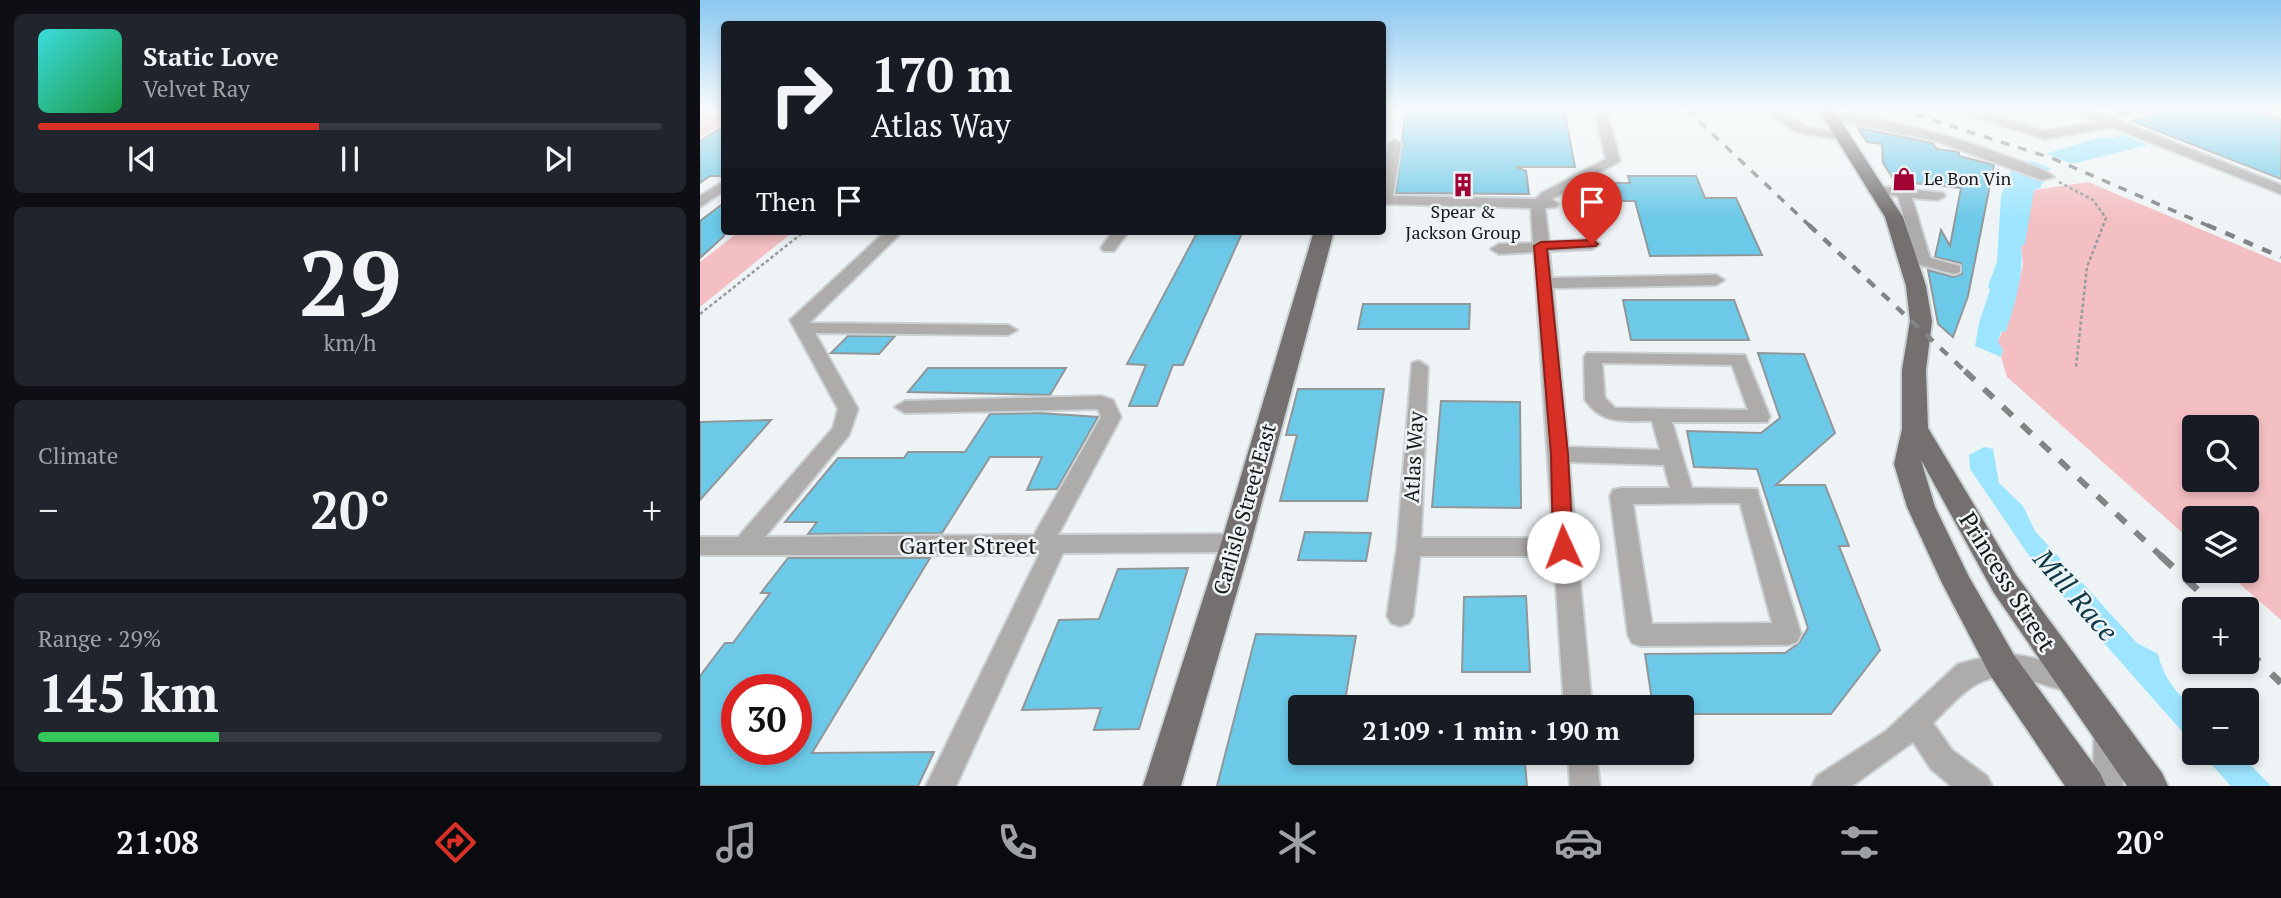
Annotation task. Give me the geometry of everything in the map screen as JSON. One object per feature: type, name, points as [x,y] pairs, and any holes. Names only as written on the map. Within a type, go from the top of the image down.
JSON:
[{"type":"main road","points":[[1848,146],[1894,216],[1919,302],[1921,321],[1912,402],[1915,429],[1907,464],[1921,507],[1957,583],[2002,665],[2087,786]]},
{"type":"main road","name":"Carlisle Street East","points":[[1162,786],[1236,543],[1323,235]]},
{"type":"main road","name":"Princess Street","points":[[1915,429],[1942,469],[1986,552],[2070,680],[2149,786]]},
{"type":"street","points":[[1386,194],[1395,146]]},
{"type":"street","points":[[1386,200],[1513,202],[1539,210],[1562,202],[1605,178],[1604,168],[1613,160],[1609,146]]},
{"type":"street","points":[[1960,146],[2012,162],[2047,177]]},
{"type":"street","points":[[2180,146],[2281,190]]},
{"type":"street","points":[[700,203],[721,188]]},
{"type":"street","points":[[1875,190],[1938,196]]},
{"type":"street","points":[[1904,193],[1923,261],[1954,269]]},
{"type":"street","points":[[1539,210],[1559,454],[1563,547],[1577,695]]},
{"type":"street","points":[[744,546],[842,430],[848,418],[848,409],[801,328],[799,320],[806,310],[890,235]]},
{"type":"street","points":[[1109,248],[1118,235]]},
{"type":"street","points":[[1499,249],[1592,244]]},
{"type":"street","points":[[1545,283],[1716,280]]},
{"type":"street","points":[[801,328],[1008,330]]},
{"type":"street","points":[[1593,357],[1739,359],[1760,417],[1660,415],[1610,414],[1599,407],[1595,400],[1593,357]]},
{"type":"street","name":"Atlas Way","points":[[1399,616],[1409,547],[1419,367]]},
{"type":"street","points":[[905,407],[1101,402],[1107,405],[1111,417],[1048,546],[1020,619],[942,786]]},
{"type":"street","points":[[1660,415],[1683,496]]},
{"type":"street","points":[[1559,454],[1672,458]]},
{"type":"street","points":[[1749,495],[1787,634],[1640,635],[1621,496],[1683,496],[1749,495]]},
{"type":"street","name":"Garter Street","points":[[700,546],[1236,543]]},
{"type":"street","points":[[1409,547],[1563,547]]},
{"type":"street","points":[[1827,786],[1917,722],[1967,673],[2002,665],[2025,667],[2070,680]]},
{"type":"street","points":[[1917,722],[1940,760],[1977,786]]},
{"type":"street","points":[[2108,730],[2108,786]]},
{"type":"street","points":[[1583,765],[1585,786]]},
{"type":"path","points":[[2047,177],[2093,200],[2106,218],[2087,267],[2076,367]]},
{"type":"path","points":[[700,314],[800,235]]},
{"type":"shaded area","points":[[2088,182],[2281,263],[2281,620],[2259,601],[2259,597],[2255,597],[2239,583],[2259,583],[2259,506],[2182,506],[2182,532],[2007,377],[2001,357],[2003,350],[1997,343],[2012,312],[2023,265],[2021,247],[2034,190]]},
{"type":"shaded area","points":[[735,235],[789,235],[700,307],[700,262]]},
{"type":"water","points":[[2072,146],[2145,146],[2043,171],[2040,176],[2044,181],[2040,188],[2034,190],[2025,244],[2021,247],[2020,279],[2015,300],[2006,331],[2001,332],[1998,342],[2003,350],[2001,357],[1975,346],[1990,290],[1988,286],[1997,262],[2001,196],[2010,172],[2045,154]]},
{"type":"water","name":"Mill Race","points":[[1984,447],[1993,449],[1999,483],[2023,506],[2035,531],[2137,643],[2158,654],[2163,670],[2182,697],[2182,731],[2036,566],[1970,469],[1969,455]]},
{"type":"water","points":[[2212,765],[2251,765],[2271,786],[2231,786]]},
{"type":"pier","points":[[2041,152],[2080,167],[2058,171],[2026,159]]},
{"type":"building","points":[[700,146],[721,146],[721,176],[710,176],[700,183]]},
{"type":"building","points":[[1402,146],[1571,146],[1575,167],[1516,167],[1526,171],[1529,194],[1396,193]]},
{"type":"building","points":[[1882,146],[1934,146],[1937,149],[1959,152],[1959,156],[1994,165],[1968,296],[1953,337],[1938,324],[1928,270],[1953,277],[1962,274],[1961,263],[1935,257],[1941,230],[1950,246],[1961,188],[1912,183],[1915,188],[1898,186],[1883,163]]},
{"type":"building","points":[[2195,146],[2281,146],[2281,179]]},
{"type":"building","points":[[1628,176],[1696,176],[1705,198],[1736,198],[1762,255],[1650,256],[1635,201],[1617,201],[1613,183],[1630,183]]},
{"type":"building","points":[[721,205],[721,235],[724,236],[700,258],[700,221]]},
{"type":"building","points":[[1196,235],[1241,235],[1183,365],[1173,365],[1157,406],[1129,406],[1146,365],[1127,364]]},
{"type":"building","points":[[1623,300],[1734,300],[1749,340],[1631,340]]},
{"type":"building","points":[[1363,304],[1470,304],[1469,329],[1358,329]]},
{"type":"building","points":[[848,336],[895,336],[879,354],[831,353]]},
{"type":"building","points":[[1758,353],[1804,354],[1835,433],[1776,485],[1825,485],[1849,546],[1839,546],[1880,650],[1831,714],[1694,714],[1694,695],[1651,695],[1645,654],[1785,653],[1799,643],[1808,628],[1757,469],[1694,467],[1687,431],[1761,433],[1780,418]]},
{"type":"building","points":[[928,368],[1066,368],[1050,395],[908,392]]},
{"type":"building","points":[[1298,389],[1384,389],[1367,501],[1280,501],[1297,435],[1286,435]]},
{"type":"building","points":[[1441,401],[1520,402],[1521,508],[1432,507]]},
{"type":"building","points":[[1039,413],[1098,417],[1057,489],[1027,490],[1042,457],[990,457],[942,533],[808,534],[817,522],[785,522],[838,458],[904,458],[908,452],[965,452],[990,414]]},
{"type":"building","points":[[771,420],[700,500],[700,422]]},
{"type":"building","points":[[1305,532],[1371,533],[1366,561],[1298,560]]},
{"type":"building","points":[[788,558],[930,558],[812,753],[934,752],[918,786],[700,786],[700,676],[725,643],[733,643],[770,593],[761,593]]},
{"type":"building","points":[[1188,568],[1139,729],[1094,730],[1101,708],[1022,710],[1059,620],[1099,619],[1118,569]]},
{"type":"building","points":[[1526,596],[1530,672],[1462,672],[1464,597]]},
{"type":"building","points":[[1256,634],[1356,636],[1346,695],[1288,695],[1288,765],[1525,765],[1527,786],[1217,786]]},
{"type":"railway","points":[[1725,146],[1811,227]]},
{"type":"railway","points":[[2012,146],[2054,159],[2211,227]]},
{"type":"railway","points":[[1809,225],[1967,373]]},
{"type":"railway","points":[[2207,225],[2281,257]]},
{"type":"railway","points":[[1965,371],[2162,557]]},
{"type":"railway","points":[[2160,555],[2205,597]]},
{"type":"railway","points":[[2259,662],[2281,683]]},
{"type":"place","name":"Le Bon Vin","points":[[1904,179]]},
{"type":"place","name":"Spear & Jackson Group","points":[[1463,185]]},
{"type":"route","points":[[1563,547],[1559,454],[1541,246],[1592,244]]}]
